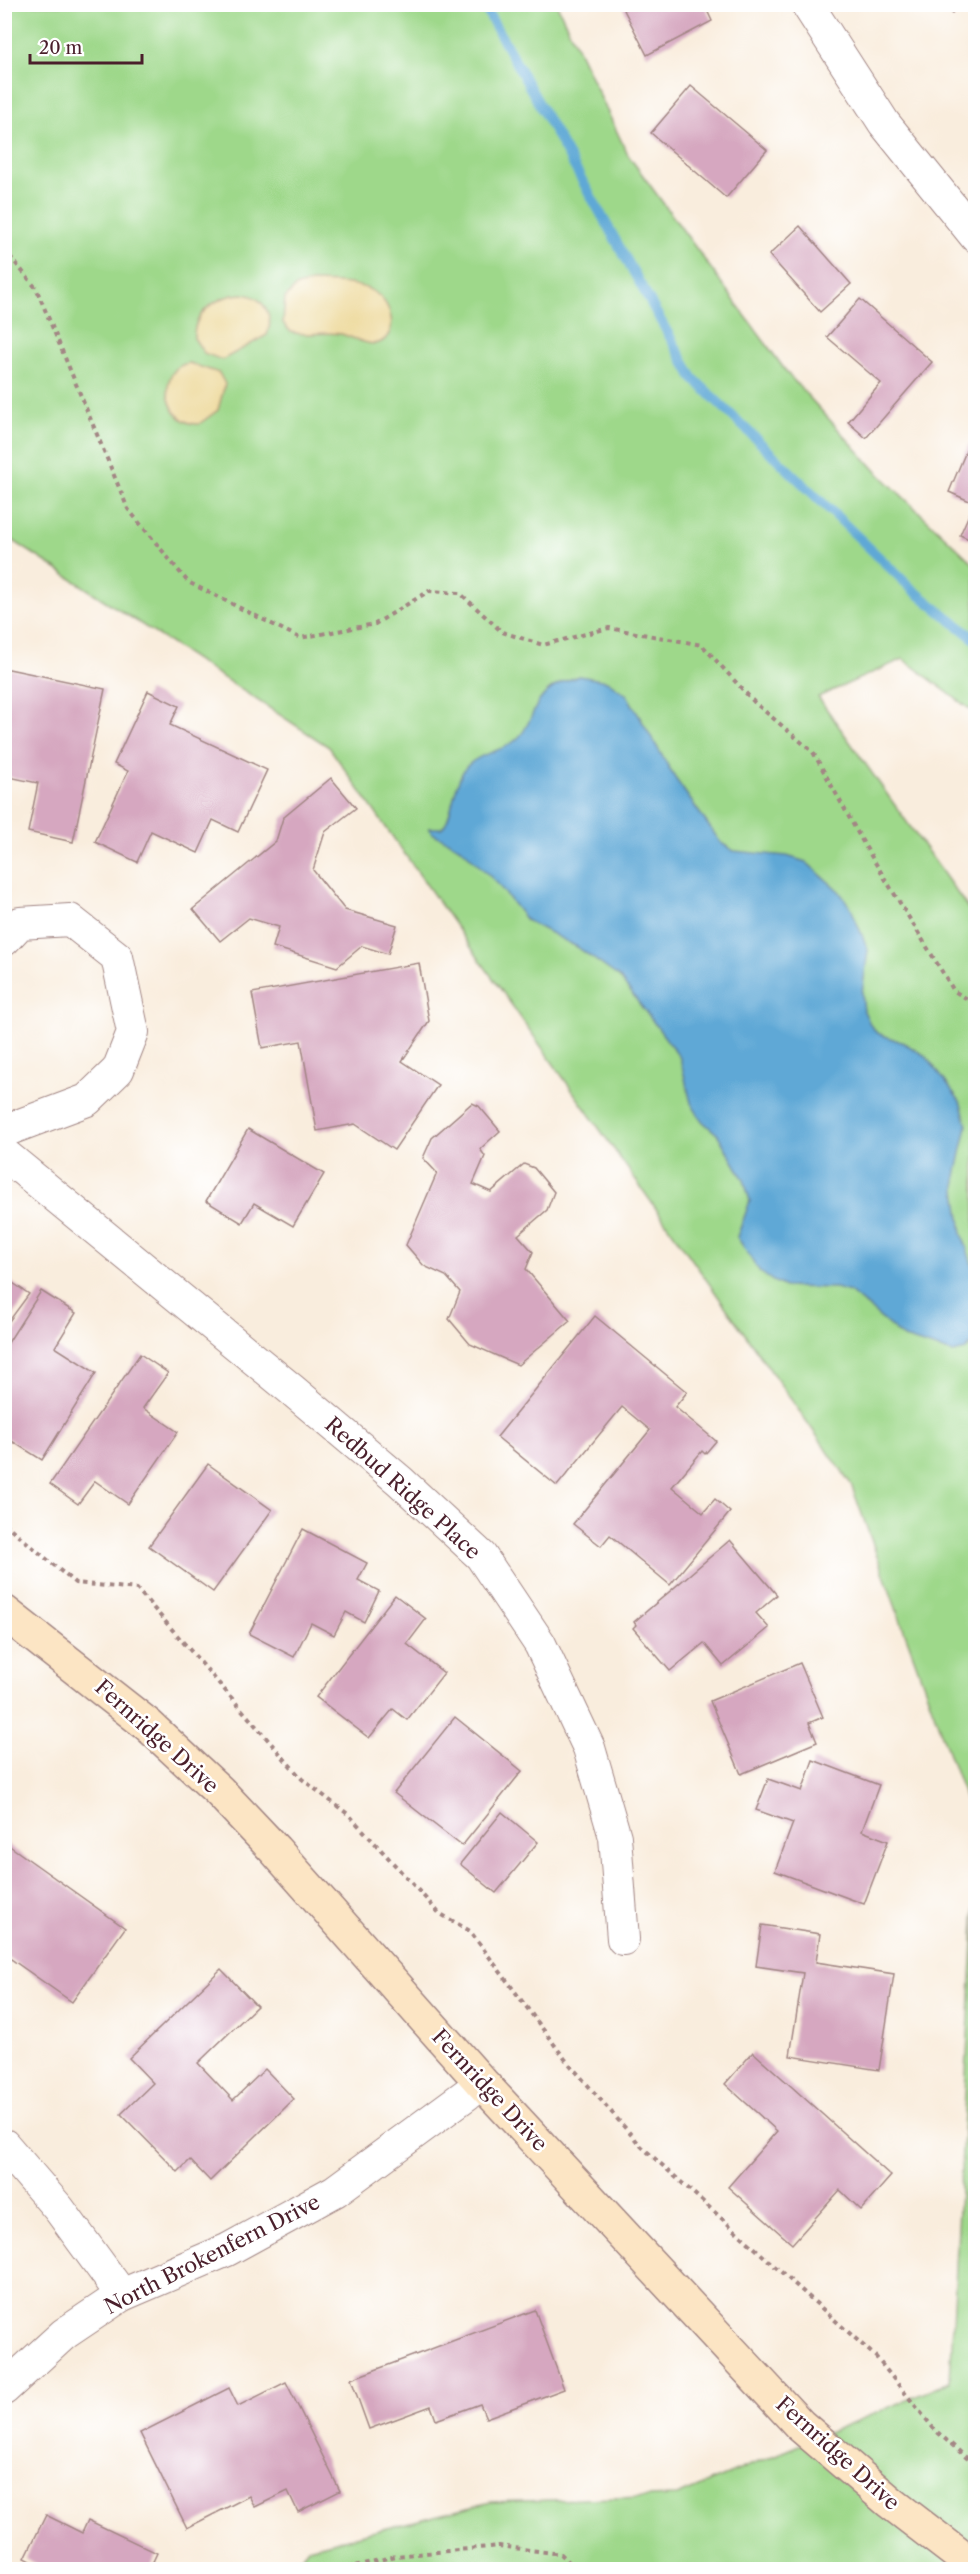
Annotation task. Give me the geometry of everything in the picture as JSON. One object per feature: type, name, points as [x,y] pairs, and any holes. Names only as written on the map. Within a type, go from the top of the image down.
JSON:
[{"type":"street","points":[[807,4],[884,123],[975,237]]},
{"type":"street","points":[[4,940],[20,923],[70,920],[117,957],[133,1032],[118,1070],[87,1100],[4,1131]]},
{"type":"street","name":"Redbud Ridge Place","points":[[4,1154],[310,1405],[481,1556],[540,1644],[590,1748],[615,1837],[623,1939]]},
{"type":"street","name":"Fernridge Drive","points":[[4,1612],[148,1725],[219,1791],[275,1850],[482,2083],[800,2425],[890,2502],[975,2568]]},
{"type":"street","name":"North Brokenfern Drive","points":[[4,2389],[64,2334],[122,2295],[227,2250],[335,2192],[482,2083]]},
{"type":"street","points":[[4,2145],[59,2209],[122,2295]]},
{"type":"path","points":[[4,249],[36,288],[128,509],[188,582],[300,638],[375,624],[429,591],[460,593],[502,632],[543,645],[609,628],[702,645],[753,702],[813,752],[865,846],[954,991],[975,1004]]},
{"type":"path","points":[[4,1523],[75,1583],[137,1589],[302,1779],[349,1815],[439,1913],[470,1931],[565,2059],[641,2146],[876,2356],[935,2430],[975,2466]]},
{"type":"path","points":[[338,2570],[396,2556],[499,2546],[561,2554],[577,2570]]},
{"type":"green space","points":[[4,5],[557,5],[628,155],[788,374],[879,474],[975,565],[975,713],[903,659],[818,697],[975,918],[975,1826],[851,1484],[329,747],[9,538],[4,529]]},
{"type":"green space","points":[[975,1901],[975,2569],[291,2570],[308,2548],[491,2502],[677,2496],[950,2382]]},
{"type":"sand","points":[[311,282],[360,286],[380,296],[391,318],[392,324],[387,337],[377,344],[372,344],[341,334],[291,332],[283,323],[285,298],[297,286]]},
{"type":"sand","points":[[242,294],[256,298],[265,308],[269,321],[267,335],[222,360],[204,353],[194,338],[198,320],[216,302]]},
{"type":"sand","points":[[189,363],[219,373],[225,384],[218,410],[199,424],[188,422],[179,416],[168,397],[171,375],[178,367]]},
{"type":"water","points":[[579,676],[607,681],[627,695],[675,778],[721,843],[734,851],[787,856],[806,862],[839,891],[851,908],[868,950],[862,993],[864,1011],[871,1026],[877,1033],[904,1043],[926,1056],[960,1101],[964,1114],[967,1126],[956,1176],[956,1190],[962,1233],[975,1274],[975,1340],[966,1350],[953,1353],[904,1338],[850,1292],[835,1288],[785,1287],[760,1272],[737,1237],[750,1201],[744,1180],[718,1135],[701,1120],[691,1103],[680,1058],[658,1028],[619,977],[577,947],[526,920],[497,883],[461,848],[432,833],[429,828],[441,828],[445,825],[459,781],[467,766],[479,757],[513,742],[525,729],[537,704],[548,691]]},
{"type":"building","points":[[621,4],[704,4],[712,21],[647,55]]},
{"type":"building","points":[[945,4],[962,4],[952,13]]},
{"type":"building","points":[[691,86],[767,150],[726,198],[651,133]]},
{"type":"building","points":[[800,226],[851,284],[820,312],[769,255]]},
{"type":"building","points":[[860,299],[932,362],[866,438],[848,422],[881,383],[827,337]]},
{"type":"building","points":[[969,444],[976,447],[976,542],[960,535],[974,503],[949,492]]},
{"type":"building","points":[[4,668],[105,689],[73,842],[28,832],[38,783],[4,776]]},
{"type":"building","points":[[148,691],[179,706],[170,725],[267,770],[238,832],[213,820],[198,853],[151,831],[137,862],[95,842],[128,771],[114,764]]},
{"type":"building","points":[[331,778],[356,808],[325,832],[313,870],[345,910],[397,925],[388,954],[362,946],[337,967],[273,947],[279,927],[249,918],[220,941],[193,909],[276,841],[283,818]]},
{"type":"building","points":[[419,963],[429,1021],[402,1061],[438,1085],[394,1150],[355,1124],[317,1131],[301,1041],[262,1048],[252,993]]},
{"type":"building","points":[[472,1103],[479,1106],[500,1131],[480,1149],[485,1156],[473,1184],[491,1192],[524,1164],[534,1168],[554,1192],[547,1210],[518,1235],[533,1252],[526,1269],[570,1321],[518,1365],[470,1344],[449,1319],[460,1292],[446,1276],[424,1266],[406,1245],[437,1173],[423,1158],[432,1138]]},
{"type":"building","points":[[248,1129],[324,1174],[293,1226],[254,1203],[242,1223],[206,1201]]},
{"type":"building","points":[[4,1277],[29,1294],[4,1328]]},
{"type":"building","points":[[41,1291],[76,1313],[55,1347],[96,1373],[42,1460],[7,1438],[4,1441],[4,1349]]},
{"type":"building","points":[[595,1316],[687,1392],[675,1407],[716,1441],[705,1454],[702,1451],[672,1487],[703,1513],[715,1499],[730,1512],[670,1585],[610,1535],[601,1546],[573,1524],[650,1430],[622,1407],[557,1486],[497,1437]]},
{"type":"building","points":[[140,1354],[168,1373],[143,1408],[178,1432],[128,1504],[95,1481],[78,1504],[50,1484]]},
{"type":"building","points":[[208,1464],[272,1510],[213,1592],[149,1546]]},
{"type":"building","points":[[303,1529],[367,1563],[358,1580],[379,1591],[364,1622],[346,1612],[334,1635],[311,1623],[294,1657],[249,1634]]},
{"type":"building","points":[[730,1540],[777,1595],[756,1613],[769,1628],[723,1666],[704,1643],[670,1671],[633,1628],[636,1625],[634,1622]]},
{"type":"building","points":[[395,1595],[426,1619],[407,1644],[444,1673],[407,1720],[393,1709],[369,1738],[316,1697]]},
{"type":"building","points":[[800,1663],[823,1717],[809,1723],[817,1742],[741,1774],[710,1701]]},
{"type":"building","points":[[455,1717],[522,1771],[462,1846],[394,1793]]},
{"type":"building","points":[[813,1760],[879,1785],[862,1831],[888,1841],[864,1904],[775,1871],[793,1823],[756,1810],[768,1779],[802,1791]]},
{"type":"building","points":[[502,1812],[538,1842],[496,1893],[460,1864]]},
{"type":"building","points":[[4,1842],[125,1928],[72,2002],[4,1954]]},
{"type":"building","points":[[762,1925],[820,1934],[816,1962],[894,1974],[879,2070],[790,2056],[803,1973],[756,1966]]},
{"type":"building","points":[[221,1969],[257,2006],[198,2063],[233,2100],[265,2069],[294,2099],[210,2181],[190,2160],[178,2172],[121,2114],[153,2083],[129,2058]]},
{"type":"building","points":[[753,2052],[891,2176],[861,2210],[840,2190],[792,2244],[728,2187],[777,2131],[725,2084]]},
{"type":"building","points":[[535,2310],[564,2389],[486,2418],[480,2404],[436,2420],[431,2406],[369,2429],[351,2379]]},
{"type":"building","points":[[286,2382],[340,2491],[298,2512],[288,2491],[255,2507],[249,2496],[187,2528],[140,2433],[229,2388],[238,2406]]},
{"type":"building","points":[[46,2515],[82,2533],[88,2520],[157,2553],[149,2570],[48,2570],[25,2558]]},
{"type":"waterway","points":[[483,4],[693,378],[912,589],[976,640]]}]
